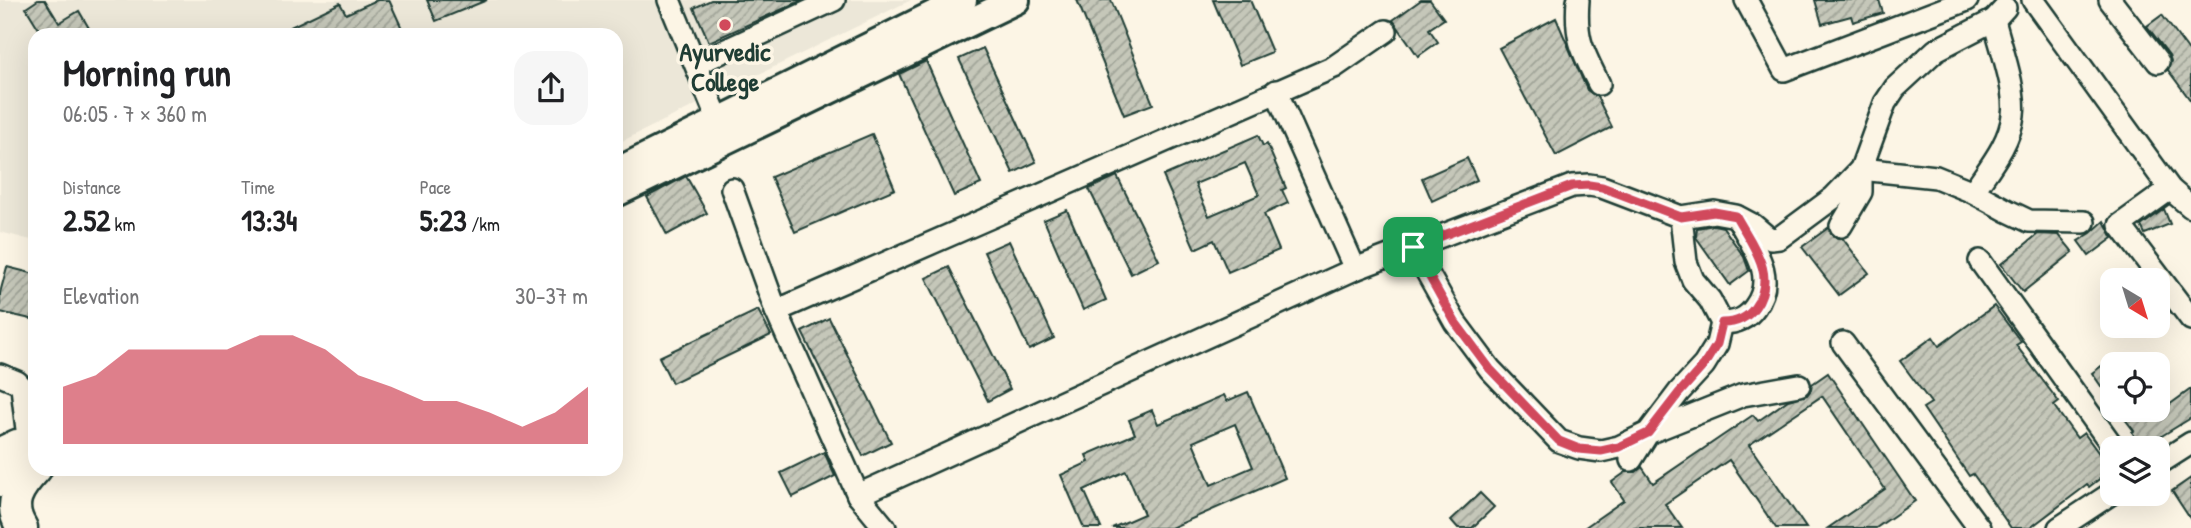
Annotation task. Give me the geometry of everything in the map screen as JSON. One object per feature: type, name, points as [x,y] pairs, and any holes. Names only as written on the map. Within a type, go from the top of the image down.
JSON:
[{"type":"highway","points":[[22,528],[15,517],[14,499],[31,476]]},
{"type":"main road","points":[[623,189],[723,130],[963,0]]},
{"type":"main road","points":[[623,169],[723,130],[1016,0]]},
{"type":"main road","points":[[0,483],[19,448]]},
{"type":"street","points":[[669,0],[723,130]]},
{"type":"street","points":[[696,64],[834,0]]},
{"type":"street","points":[[1578,0],[1576,27],[1582,51],[1600,83]]},
{"type":"street","points":[[1746,0],[1784,70],[1967,0]]},
{"type":"street","points":[[2033,0],[2170,189],[2191,207]]},
{"type":"street","points":[[2110,0],[2158,62]]},
{"type":"street","points":[[1841,226],[1861,192],[1861,169],[1885,103],[1895,88],[1936,50],[1999,14],[2014,114],[2011,128],[2000,151],[1973,192]]},
{"type":"street","points":[[776,311],[1334,66],[1387,31]]},
{"type":"street","points":[[1276,91],[1355,269]]},
{"type":"street","points":[[1861,169],[1936,177],[1973,192],[2029,221],[2084,222]]},
{"type":"street","points":[[858,495],[1355,269],[1572,186],[1602,187],[1681,217],[1714,212],[1736,216],[1771,239],[1779,238],[1833,198],[1861,169]]},
{"type":"street","points":[[732,189],[776,311],[858,495],[885,528]]},
{"type":"street","points":[[2170,189],[2120,225],[2191,319]]},
{"type":"street","points":[[1722,323],[1734,323],[1754,310],[1765,286],[1766,274],[1736,216]]},
{"type":"street","points":[[1631,460],[1648,433],[1704,365],[1717,344],[1722,323],[1710,300],[1693,280],[1686,262],[1681,217]]},
{"type":"street","points":[[1413,247],[1455,322],[1490,369],[1559,441],[1579,449],[1601,451],[1619,447],[1743,395],[1799,385]]},
{"type":"street","points":[[1980,261],[2105,436]]},
{"type":"street","points":[[1843,343],[1979,528]]},
{"type":"street","points":[[0,375],[22,387],[19,448]]},
{"type":"street","points":[[2170,456],[2191,443]]},
{"type":"street","points":[[2059,528],[2100,501]]},
{"type":"shaded area","points":[[0,0],[911,0],[623,141],[623,28],[28,28],[28,239],[0,232]]},
{"type":"building","points":[[38,0],[45,0],[59,23],[79,11],[89,28],[38,28],[26,8]]},
{"type":"building","points":[[377,0],[389,0],[402,28],[288,28],[340,3],[346,14]]},
{"type":"building","points":[[427,0],[487,0],[436,21]]},
{"type":"building","name":"Ayurvedic College","points":[[711,0],[803,0],[709,42],[694,8]]},
{"type":"building","points":[[1077,0],[1111,0],[1153,104],[1124,115]]},
{"type":"building","points":[[1213,0],[1250,0],[1272,52],[1240,65]]},
{"type":"building","points":[[1421,0],[1430,0],[1444,19],[1429,29],[1438,42],[1418,56],[1393,20]]},
{"type":"building","points":[[1815,0],[1879,0],[1883,13],[1853,22],[1851,16],[1822,24]]},
{"type":"building","points":[[2162,15],[2191,54],[2191,101],[2168,70],[2171,61],[2169,55],[2147,26]]},
{"type":"building","points":[[1556,18],[1587,90],[1597,97],[1612,127],[1556,156],[1499,48]]},
{"type":"building","points":[[983,48],[1036,162],[1013,173],[959,59]]},
{"type":"building","points":[[926,61],[981,184],[954,196],[899,74]]},
{"type":"building","points":[[872,134],[895,189],[795,232],[771,177]]},
{"type":"building","points":[[1258,135],[1263,146],[1267,144],[1286,188],[1282,190],[1288,203],[1264,214],[1279,250],[1228,272],[1214,240],[1195,249],[1163,176]],"holes":[[[1245,163],[1259,195],[1209,216],[1195,184]]]},
{"type":"building","points":[[1467,158],[1477,180],[1432,201],[1422,178]]},
{"type":"building","points":[[686,176],[707,213],[667,235],[647,197]]},
{"type":"building","points":[[1117,176],[1159,260],[1131,274],[1089,189]]},
{"type":"building","points":[[2164,209],[2170,224],[2145,234],[2141,226]]},
{"type":"building","points":[[1067,210],[1106,300],[1083,310],[1044,220]]},
{"type":"building","points":[[2104,221],[2113,238],[2089,256],[2078,241]]},
{"type":"building","points":[[1714,225],[1723,227],[1744,257],[1749,271],[1730,285],[1696,237],[1697,228]]},
{"type":"building","points":[[1828,228],[1834,237],[1843,239],[1869,273],[1839,295],[1802,247]]},
{"type":"building","points":[[2038,234],[2059,235],[2073,252],[2023,292],[2001,264]]},
{"type":"building","points":[[1009,241],[1054,338],[1029,350],[984,252]]},
{"type":"building","points":[[7,267],[28,272],[28,318],[0,312],[0,293]]},
{"type":"building","points":[[949,267],[1010,389],[988,401],[926,278]]},
{"type":"building","points":[[1994,306],[2021,342],[2016,345],[2059,402],[2054,406],[2077,438],[2084,433],[2100,455],[2100,478],[2089,487],[2087,485],[2030,528],[2011,528],[1973,474],[1969,476],[1923,408],[1931,403],[1900,361],[1933,337],[1939,346]]},
{"type":"building","points":[[758,310],[771,335],[672,383],[659,357]]},
{"type":"building","points":[[829,318],[891,442],[863,456],[802,332]]},
{"type":"building","points":[[2100,367],[2100,385],[2092,373]]},
{"type":"building","points":[[1828,373],[1915,501],[1876,528],[1828,528],[1885,489],[1822,396],[1749,445],[1806,528],[1776,528],[1729,460],[1665,504],[1682,528],[1584,528],[1624,500],[1612,482],[1626,472],[1636,472],[1642,467],[1653,483],[1753,415],[1758,421],[1788,400],[1807,395],[1812,384]]},
{"type":"building","points":[[2191,389],[2191,418],[2162,436],[2134,436],[2127,422],[2170,422],[2170,404]]},
{"type":"building","points":[[1248,392],[1285,478],[1171,528],[1112,528],[1144,514],[1126,471],[1084,490],[1101,528],[1084,528],[1061,475],[1089,462],[1086,455],[1135,434],[1129,420],[1152,410],[1158,424],[1224,395],[1227,401]],"holes":[[[1235,424],[1253,467],[1211,485],[1193,442]]]},
{"type":"building","points":[[824,452],[835,476],[793,497],[781,473]]},
{"type":"building","points":[[2191,478],[2191,520],[2172,491]]},
{"type":"building","points":[[1480,493],[1494,507],[1472,528],[1458,528],[1451,520]]},
{"type":"place","name":"Ayurvedic College","points":[[725,25]]},
{"type":"route","points":[[1589,185],[1602,187],[1681,217],[1703,212],[1736,216],[1766,274],[1765,286],[1754,310],[1734,323],[1722,323],[1717,344],[1704,365],[1648,433],[1619,447],[1601,451],[1579,449],[1559,441],[1490,369],[1455,322],[1413,247],[1572,186],[1589,185]]}]
